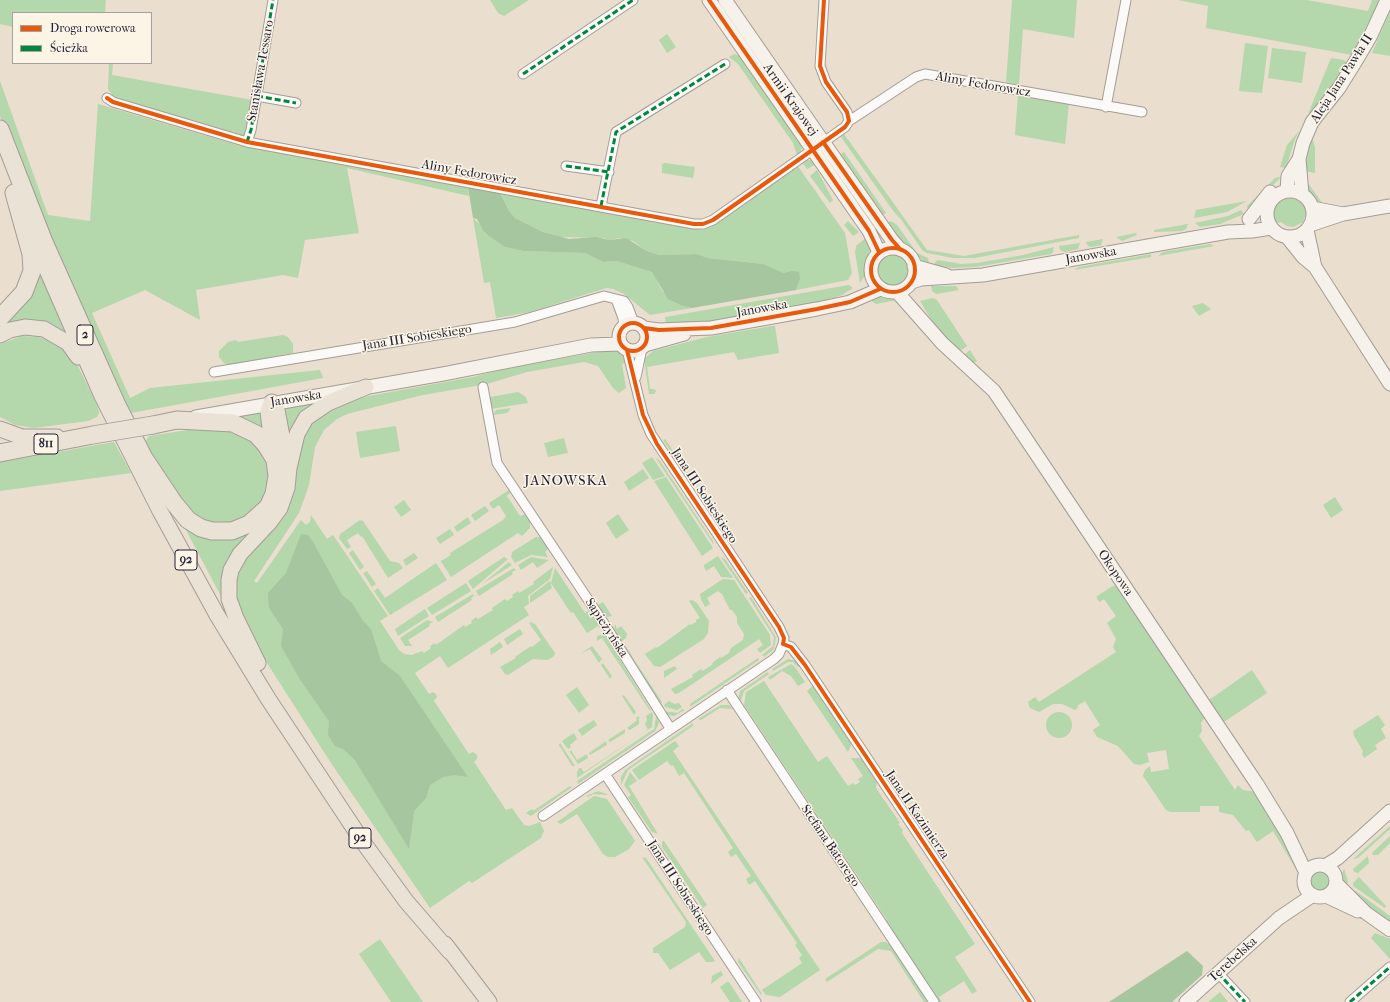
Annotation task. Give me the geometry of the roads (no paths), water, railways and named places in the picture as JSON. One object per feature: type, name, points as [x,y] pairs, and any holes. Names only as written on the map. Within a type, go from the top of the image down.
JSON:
[{"type":"highway","name":"2","points":[[0,129],[57,272],[96,360],[144,458]]},
{"type":"highway","points":[[0,156],[14,191],[32,254],[32,272],[24,292],[0,318]]},
{"type":"highway","points":[[144,458],[181,513],[194,524],[217,532],[241,528],[254,522],[264,512],[272,499],[277,476],[282,465],[269,412],[272,403]]},
{"type":"highway","points":[[177,420],[223,422],[241,426],[261,439],[282,465]]},
{"type":"highway","name":"Janowska","points":[[0,453],[177,420]]},
{"type":"main road","name":"92","points":[[14,191],[48,275],[102,396],[181,551],[265,695],[376,861],[406,901],[450,952],[489,1002]]},
{"type":"main road","points":[[0,335],[10,330],[25,327],[38,328],[55,334],[68,343],[102,396]]},
{"type":"main road","points":[[258,663],[232,608],[228,594],[228,580],[233,567],[240,554],[272,520],[280,508],[287,488],[282,465],[306,418],[328,403],[366,387]]},
{"type":"main road","points":[[0,429],[15,435],[31,438],[93,435]]},
{"type":"main road","name":"92","points":[[144,458],[199,563],[258,663],[322,766],[450,952]]},
{"type":"street","name":"Stanisława Tessaro","points":[[247,142],[257,96],[273,0]]},
{"type":"street","points":[[523,74],[633,0]]},
{"type":"street","name":"Armii Krajowej","points":[[709,0],[869,231],[879,252]]},
{"type":"street","name":"Armii Krajowej","points":[[725,0],[823,142],[892,240],[901,250]]},
{"type":"street","points":[[824,0],[820,66],[826,82],[847,112],[849,121]]},
{"type":"street","points":[[1106,107],[1126,0]]},
{"type":"street","name":"Aleja Jana Pawła II","points":[[1287,191],[1288,176],[1299,159],[1312,122],[1339,88],[1357,59],[1370,37],[1387,0]]},
{"type":"street","points":[[601,206],[616,132],[725,64]]},
{"type":"street","name":"Aliny Fedorowicz","points":[[107,98],[113,102],[247,142],[694,224],[703,224],[713,220],[845,127],[849,121],[916,77],[926,74],[1106,107],[1142,112]]},
{"type":"street","points":[[257,96],[296,103]]},
{"type":"street","name":"Aleja Jana Pawła II","points":[[1299,159],[1302,194]]},
{"type":"street","points":[[566,166],[609,172]]},
{"type":"street","points":[[1249,220],[1266,196],[1288,176]]},
{"type":"street","points":[[1315,267],[1308,228],[1313,217],[1312,208],[1307,198],[1302,194],[1287,191],[1282,192],[1273,199],[1267,214],[1271,228],[1287,237],[1303,257],[1315,267],[1390,384]]},
{"type":"street","points":[[1287,237],[1298,236],[1308,228],[1343,214],[1390,206]]},
{"type":"street","points":[[1312,208],[1343,214]]},
{"type":"street","name":"Janowska","points":[[1228,232],[1249,220],[1267,214]]},
{"type":"street","name":"Janowska","points":[[911,284],[953,277],[983,275],[1228,232],[1252,231],[1271,228]]},
{"type":"street","points":[[891,248],[901,250],[910,256],[914,266],[914,276],[911,284],[896,292],[880,289],[871,277],[871,263],[879,252],[891,248]]},
{"type":"street","name":"Janowska","points":[[914,266],[953,277]]},
{"type":"street","name":"Janowska","points":[[837,304],[858,289],[871,277]]},
{"type":"street","name":"Okopowa","points":[[911,284],[927,325]]},
{"type":"street","name":"Janowska","points":[[628,335],[635,351],[643,347],[700,329],[850,302],[880,289]]},
{"type":"street","name":"Okopowa","points":[[896,292],[942,343],[994,391],[1257,784],[1287,833],[1305,878]]},
{"type":"street","name":"Jana III Sobieskiego","points":[[214,372],[515,322],[604,296],[624,301],[627,306],[630,367],[636,378],[643,414],[651,434],[779,627],[784,638],[784,644]]},
{"type":"street","name":"Janowska","points":[[177,420],[366,387],[591,345],[628,335],[659,330],[700,329]]},
{"type":"street","points":[[628,335],[647,336],[643,347]]},
{"type":"street","name":"Jana III Sobieskiego","points":[[636,378],[643,347]]},
{"type":"street","name":"Sapieżyńska","points":[[483,387],[496,459],[516,493],[541,528],[670,728]]},
{"type":"street","points":[[543,816],[670,728],[774,659],[779,654],[784,644]]},
{"type":"street","name":"Jana II Kazimierza","points":[[784,644],[791,647],[805,665],[1030,1002]]},
{"type":"street","name":"Stefana Batorego","points":[[727,690],[934,1002]]},
{"type":"street","name":"Jana III Sobieskiego","points":[[605,774],[756,1002]]},
{"type":"street","points":[[1366,913],[1319,896],[1306,888],[1305,878],[1321,865],[1338,858],[1390,811]]},
{"type":"street","points":[[1319,896],[1332,891],[1335,880],[1343,865],[1390,822]]},
{"type":"street","name":"Okopowa","points":[[1287,833],[1321,865]]},
{"type":"street","points":[[1321,865],[1332,871],[1335,880],[1366,913],[1390,930]]},
{"type":"street","name":"Terebelska","points":[[1186,1002],[1279,918],[1297,896],[1305,878]]},
{"type":"street","name":"Terebelska","points":[[1279,918],[1319,896]]},
{"type":"street","points":[[1350,1002],[1390,967]]},
{"type":"street","points":[[1218,973],[1245,1002]]},
{"type":"district","name":"JANOWSKA","points":[[566,482]]}]
